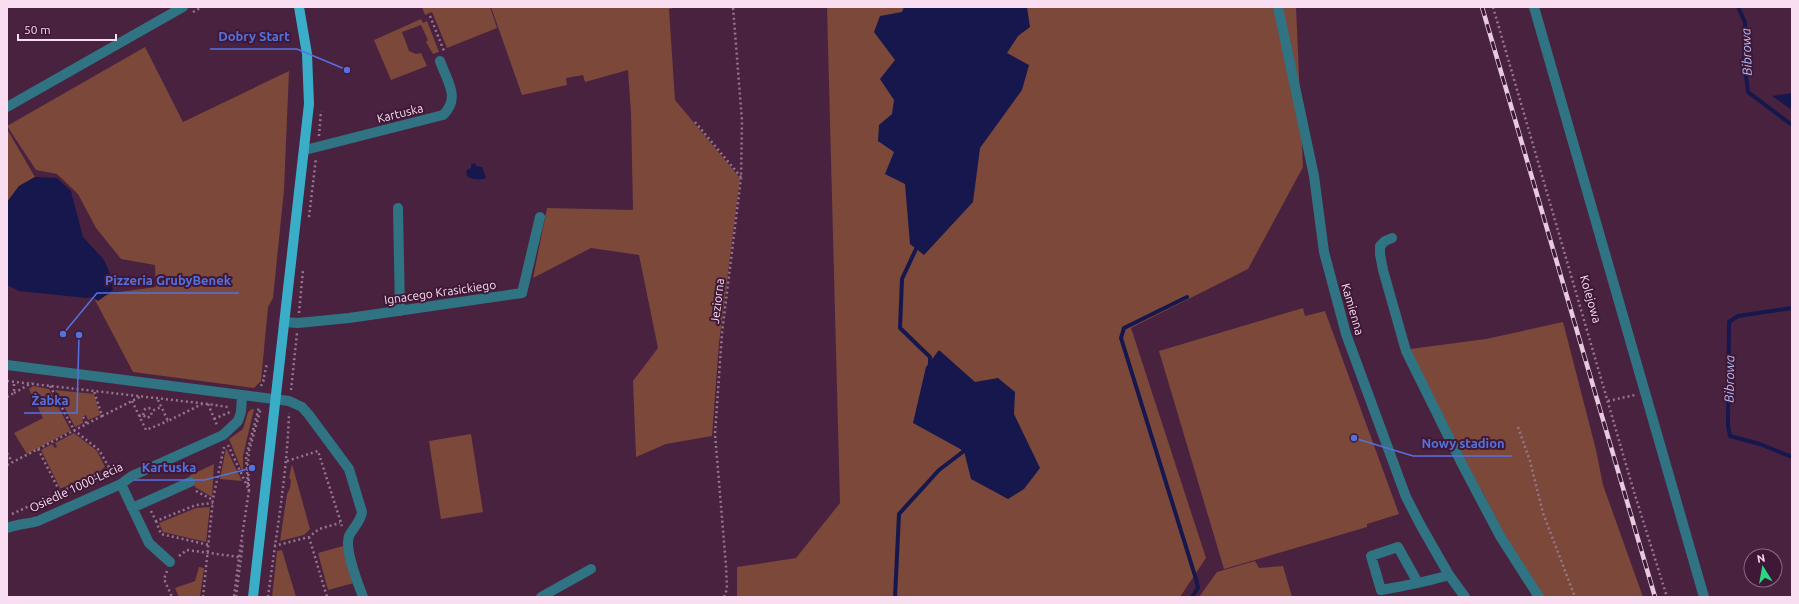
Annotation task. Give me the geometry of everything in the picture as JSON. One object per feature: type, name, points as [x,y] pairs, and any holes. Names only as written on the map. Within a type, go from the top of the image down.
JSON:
[{"type":"main road","points":[[253,597],[305,150],[309,104],[308,66],[298,7]]},
{"type":"street","points":[[7,107],[183,7]]},
{"type":"street","name":"Kamienna","points":[[1278,7],[1314,176],[1324,252],[1346,334],[1406,496],[1449,575],[1465,597]]},
{"type":"street","points":[[1534,7],[1704,597]]},
{"type":"street","name":"Kartuska","points":[[305,150],[443,115],[452,103],[453,96],[440,61]]},
{"type":"street","points":[[398,208],[400,311]]},
{"type":"street","name":"Ignacego Krasickiego","points":[[285,322],[298,323],[400,311],[522,293],[540,217]]},
{"type":"street","points":[[1392,238],[1385,241],[1380,246],[1380,254],[1383,270],[1406,351],[1462,466],[1500,536],[1539,597]]},
{"type":"street","points":[[7,365],[242,396],[276,399],[289,401],[302,407],[349,469],[362,512],[349,536],[348,549],[363,597]]},
{"type":"street","name":"Osiedle 1000-Lecia","points":[[7,528],[38,521],[121,484],[132,476],[223,435],[238,421],[241,412],[242,396]]},
{"type":"street","points":[[132,508],[190,482]]},
{"type":"street","points":[[121,484],[149,543],[170,562]]},
{"type":"street","points":[[1418,583],[1398,547],[1371,556],[1381,590],[1418,583],[1449,575]]},
{"type":"street","points":[[541,597],[591,569]]},
{"type":"path","name":"Jeziorna","points":[[724,597],[727,589],[726,566],[715,434],[722,333],[741,178],[742,121],[733,7]]},
{"type":"path","name":"Kolejowa","points":[[1493,7],[1634,492],[1667,597]]},
{"type":"path","points":[[430,16],[446,54],[440,61]]},
{"type":"path","points":[[695,122],[741,178]]},
{"type":"path","points":[[235,597],[250,488],[248,463],[249,451],[261,398],[264,377],[294,378],[289,401],[287,461],[268,597]]},
{"type":"path","points":[[7,381],[228,407],[231,414],[214,419]]},
{"type":"path","points":[[14,381],[14,394]]},
{"type":"path","points":[[7,397],[32,383]]},
{"type":"path","points":[[50,385],[74,430],[99,450],[115,479],[121,484]]},
{"type":"path","points":[[94,391],[102,416]]},
{"type":"path","points":[[1608,401],[1644,393]]},
{"type":"path","points":[[7,465],[140,397]]},
{"type":"path","points":[[235,597],[239,557],[249,490],[246,456],[261,398]]},
{"type":"path","points":[[158,399],[168,421]]},
{"type":"path","points":[[132,401],[146,430],[204,403]]},
{"type":"path","points":[[208,404],[219,430]]},
{"type":"path","points":[[139,416],[143,415],[147,418],[151,416],[152,411],[162,406]]},
{"type":"path","points":[[143,415],[145,409],[149,408],[152,411]]},
{"type":"path","points":[[83,417],[87,424]]},
{"type":"path","points":[[1518,427],[1530,462],[1543,513],[1575,597]]},
{"type":"path","points":[[203,597],[213,502],[225,439],[249,490]]},
{"type":"path","points":[[38,449],[60,492]]},
{"type":"path","points":[[287,461],[318,452],[340,522],[349,536]]},
{"type":"path","points":[[7,453],[12,462]]},
{"type":"path","points":[[7,516],[110,469]]},
{"type":"path","points":[[190,482],[193,489],[213,502]]},
{"type":"path","points":[[147,501],[161,534],[209,545]]},
{"type":"path","points":[[156,521],[196,505],[213,502]]},
{"type":"path","points":[[274,546],[310,537],[319,529],[340,522]]},
{"type":"path","points":[[310,537],[328,597]]},
{"type":"path","points":[[172,597],[164,579],[170,562],[187,550],[239,557]]},
{"type":"shaded area","points":[[422,7],[490,7],[497,28],[447,48],[432,12],[425,15]]},
{"type":"shaded area","points":[[491,7],[677,7],[669,9],[675,100],[740,178],[719,343],[712,436],[666,444],[636,457],[633,381],[658,348],[639,255],[591,248],[533,278],[547,208],[633,210],[631,113],[628,70],[585,82],[583,75],[566,78],[567,85],[522,95]]},
{"type":"shaded area","points":[[827,7],[1296,7],[1303,167],[1248,269],[1131,328],[1206,558],[1180,597],[737,597],[737,567],[796,558],[840,503]]},
{"type":"shaded area","points":[[904,7],[1027,7],[1030,27],[1018,36],[1007,53],[1029,65],[1022,90],[980,148],[973,202],[924,255],[910,244],[905,184],[885,174],[894,152],[878,141],[879,125],[892,114],[894,100],[880,79],[895,60],[874,32],[880,16],[902,12]]},
{"type":"shaded area","points":[[421,19],[423,23],[427,21],[439,52],[433,54],[426,42],[428,40],[421,25],[402,32],[409,51],[416,54],[421,53],[427,66],[391,80],[374,40]]},
{"type":"shaded area","points":[[145,47],[183,122],[289,71],[284,190],[273,298],[268,307],[261,381],[254,388],[133,372],[95,300],[112,293],[156,287],[155,265],[121,259],[96,228],[78,194],[57,174],[36,170],[7,126]]},
{"type":"shaded area","points":[[1792,93],[1792,110],[1772,96]]},
{"type":"shaded area","points":[[7,129],[35,177],[19,186],[7,202]]},
{"type":"shaded area","points":[[475,163],[476,166],[482,167],[486,178],[476,179],[467,176],[466,171],[471,168],[471,164]]},
{"type":"shaded area","points":[[35,177],[57,178],[71,191],[83,237],[104,260],[110,274],[113,290],[98,301],[93,297],[87,298],[19,291],[7,285],[7,202],[19,186]]},
{"type":"shaded area","points":[[1303,308],[1305,316],[1325,311],[1399,514],[1367,524],[1367,527],[1224,569],[1159,351]]},
{"type":"shaded area","points":[[1563,322],[1596,450],[1603,485],[1643,597],[1542,597],[1505,538],[1483,493],[1466,465],[1410,349],[1486,339]]},
{"type":"shaded area","points":[[939,350],[975,382],[998,378],[1015,392],[1014,414],[1040,468],[1024,489],[1008,499],[971,479],[964,451],[913,423],[926,367]]},
{"type":"shaded area","points":[[33,386],[49,389],[70,431],[27,454],[14,433],[43,418],[29,389]]},
{"type":"shaded area","points":[[55,390],[94,394],[100,415],[88,420],[86,415],[82,417],[83,423],[75,427]]},
{"type":"shaded area","points":[[254,409],[243,456],[243,473],[229,439],[243,429],[248,412]]},
{"type":"shaded area","points":[[74,433],[97,451],[105,467],[100,471],[60,488],[41,450],[52,444],[55,448],[57,447],[55,443]]},
{"type":"shaded area","points":[[471,434],[483,512],[441,519],[429,441]]},
{"type":"shaded area","points":[[226,448],[242,481],[220,479]]},
{"type":"shaded area","points":[[214,464],[212,497],[195,487],[189,476]]},
{"type":"shaded area","points":[[292,464],[310,529],[304,535],[280,541],[287,494],[290,488],[291,480],[289,478]]},
{"type":"shaded area","points":[[210,507],[206,542],[163,532],[159,523],[196,508]]},
{"type":"shaded area","points":[[343,546],[354,583],[328,590],[318,553]]},
{"type":"shaded area","points":[[282,550],[296,597],[272,597],[277,551]]},
{"type":"shaded area","points":[[1255,561],[1259,568],[1283,566],[1292,597],[1199,597],[1217,572]]},
{"type":"shaded area","points":[[199,567],[204,568],[200,597],[179,597],[175,588],[195,581]]},
{"type":"waterway","name":"Bibrowa","points":[[1738,7],[1745,22],[1744,59],[1748,92],[1792,125]]},
{"type":"waterway","points":[[916,249],[902,279],[900,328],[930,357],[930,367]]},
{"type":"waterway","points":[[1187,297],[1124,328],[1121,338],[1196,579],[1198,588],[1192,597]]},
{"type":"waterway","name":"Bibrowa","points":[[1792,308],[1738,316],[1729,322],[1728,426],[1730,436],[1760,444],[1792,457]]},
{"type":"waterway","points":[[895,597],[899,514],[939,470],[964,451],[962,447]]},
{"type":"railway","points":[[1482,7],[1655,597]]},
{"type":"place","name":"Dobry Start","points":[[347,70]]},
{"type":"place","name":"Pizzeria GrubyBenek","points":[[63,334]]},
{"type":"place","name":"Żabka","points":[[79,335]]},
{"type":"place","name":"Nowy stadion","points":[[1354,438]]},
{"type":"place","name":"Kartuska","points":[[252,468]]}]
